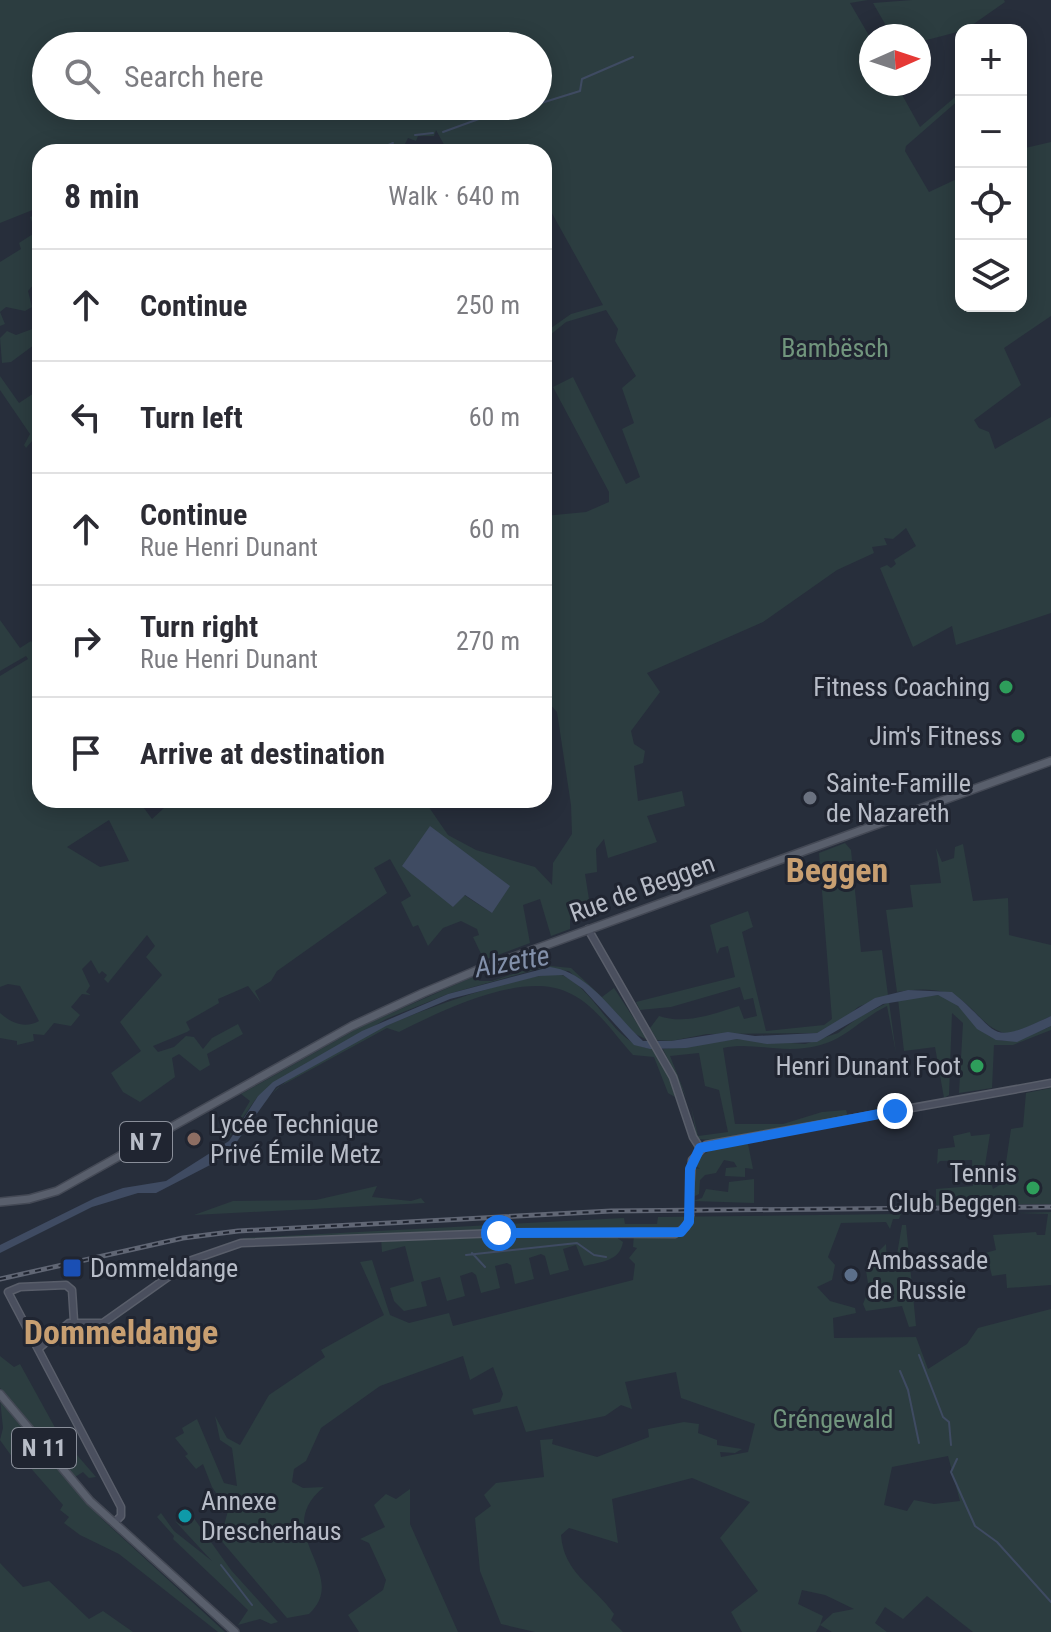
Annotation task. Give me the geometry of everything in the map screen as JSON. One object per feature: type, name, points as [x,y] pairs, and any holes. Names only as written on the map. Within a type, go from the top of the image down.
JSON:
[{"type":"main road","name":"Rue de Beggen","points":[[0,1202],[29,1199],[57,1191],[382,1012],[470,973],[1051,761]]},
{"type":"main road","name":"N 11","points":[[0,1394],[68,1477],[114,1523],[235,1632]]},
{"type":"street","points":[[588,929],[680,1091],[693,1137],[700,1148]]},
{"type":"street","points":[[38,1349],[74,1321],[103,1323],[192,1260],[241,1243],[499,1233],[675,1234],[686,1227],[690,1216],[692,1160],[700,1148],[1051,1083]]},
{"type":"street","points":[[74,1321],[72,1290],[66,1285],[20,1287],[8,1292],[121,1507],[121,1516],[114,1523]]},
{"type":"green space","name":"Bambësch","points":[[0,0],[868,0],[850,3],[862,24],[859,24],[859,96],[903,96],[920,127],[955,97],[955,103],[906,146],[905,151],[929,192],[955,180],[955,312],[1027,312],[1027,148],[1051,142],[1051,316],[1004,348],[1021,385],[974,420],[979,428],[989,432],[995,449],[1051,417],[1051,613],[956,645],[952,626],[913,647],[880,568],[887,565],[891,568],[896,564],[894,560],[916,546],[906,528],[893,539],[884,538],[887,545],[872,547],[874,553],[837,570],[763,622],[647,673],[660,692],[631,731],[634,744],[645,751],[643,763],[634,766],[638,801],[682,791],[685,806],[647,816],[657,842],[608,858],[604,839],[596,849],[597,872],[585,874],[591,912],[570,919],[570,929],[551,936],[540,899],[523,905],[530,943],[484,960],[473,937],[479,935],[477,929],[461,921],[443,928],[428,946],[418,925],[413,927],[401,902],[411,896],[390,859],[374,868],[387,893],[277,971],[271,981],[255,991],[261,1003],[248,986],[218,999],[219,1003],[186,1022],[190,1030],[187,1032],[153,1046],[158,1052],[174,1047],[186,1036],[194,1037],[203,1049],[212,1038],[238,1024],[243,1034],[207,1054],[210,1065],[200,1071],[179,1054],[172,1058],[175,1077],[140,1102],[123,1092],[111,1073],[141,1051],[120,1022],[162,975],[146,957],[155,946],[147,935],[108,983],[104,979],[107,975],[102,971],[99,974],[91,960],[82,969],[90,986],[86,992],[91,995],[82,994],[71,1007],[80,1015],[71,1026],[54,1023],[44,1035],[33,1034],[34,1041],[17,1045],[17,1041],[0,1038],[0,1013],[18,1024],[29,1025],[39,1021],[20,986],[8,984],[0,987],[0,676],[28,659],[26,656],[0,671],[0,620],[20,648],[32,642],[32,808],[144,808],[152,819],[164,808],[429,808],[448,835],[476,850],[535,867],[552,885],[553,863],[572,834],[571,805],[557,712],[552,707],[552,515],[586,512],[609,502],[609,492],[553,387],[573,377],[626,484],[640,477],[622,429],[634,423],[622,388],[636,376],[615,341],[618,329],[606,310],[566,322],[552,333],[552,327],[571,314],[603,305],[552,213],[552,144],[444,144],[436,130],[434,136],[418,136],[416,141],[408,138],[405,144],[32,144],[32,210],[0,223]],"holes":[[[109,820],[129,861],[100,867],[67,847]],[[430,826],[492,913],[464,895],[453,907]]]},
{"type":"green space","points":[[912,0],[1005,2],[974,24],[955,24],[955,33],[931,39],[931,24],[885,24],[873,3]]},
{"type":"green space","points":[[32,235],[32,286],[28,291],[32,307],[25,311],[6,307],[0,312],[0,262],[21,249],[19,243]]},
{"type":"green space","points":[[32,329],[32,346],[11,362],[2,363],[0,338],[7,331],[16,335]]},
{"type":"green space","points":[[0,376],[19,403],[32,394],[32,441],[26,448],[24,445],[30,434],[0,390]]},
{"type":"green space","points":[[845,843],[851,850],[861,952],[882,950],[888,995],[858,1007],[845,1019],[817,1033],[707,1034],[671,1041],[657,1040],[650,1028],[659,1016],[689,1019],[739,1006],[744,1019],[757,1016],[753,998],[744,1000],[740,987],[671,1007],[640,1010],[636,1002],[735,977],[728,946],[720,948],[717,954],[710,925],[748,911],[753,927],[742,932],[766,1031],[824,1025],[832,1019],[819,853]]},
{"type":"green space","points":[[963,844],[973,901],[1008,898],[1009,935],[1051,945],[1051,1016],[1011,1035],[990,1026],[957,997],[923,989],[897,992],[886,910],[913,907],[910,885],[941,883],[936,848],[942,862],[954,858],[955,847]]},
{"type":"green space","points":[[541,965],[571,968],[602,997],[614,988],[648,1040],[633,1033],[569,971],[538,969],[448,994],[386,1019],[258,1096],[225,1143],[250,1101],[241,1094],[360,1027],[477,975],[479,981],[492,981]]},
{"type":"green space","points":[[557,973],[583,990],[626,1038],[653,1049],[670,1078],[675,1097],[668,1093],[654,1057],[633,1055],[603,1020],[577,997],[548,987],[527,986],[482,996],[399,1032],[387,1028],[282,1085],[316,1061],[398,1021],[487,989]]},
{"type":"green space","points":[[938,995],[951,1001],[979,1028],[999,1040],[1012,1040],[1051,1026],[1051,1030],[1013,1045],[994,1045],[992,1088],[959,1093],[963,1023],[952,1013],[949,1095],[944,1098],[935,1047],[904,1051],[898,999]]},
{"type":"green space","points":[[889,1002],[896,1053],[887,1006],[839,1037],[818,1046],[795,1049],[723,1048],[735,1124],[783,1124],[822,1112],[846,1110],[848,1116],[712,1140],[697,1139],[691,1106],[698,1136],[728,1132],[719,1090],[705,1086],[699,1053],[670,1056],[687,1099],[663,1049],[737,1039],[805,1044],[838,1033],[859,1017]]},
{"type":"green space","points":[[1051,1088],[1051,1204],[936,1205],[936,1189],[973,1186],[972,1160],[940,1161],[937,1164],[938,1149],[955,1147],[953,1136],[970,1132],[971,1136],[990,1134],[982,1184],[991,1183],[993,1189],[1003,1183],[1011,1129],[1023,1127],[1026,1093]]},
{"type":"green space","points":[[748,1144],[753,1169],[745,1168],[745,1177],[725,1176],[726,1168],[737,1167],[734,1162],[724,1160],[716,1173],[705,1175],[700,1180],[699,1194],[693,1197],[695,1168],[700,1169],[696,1166],[704,1154],[718,1148]]},
{"type":"green space","points":[[754,1179],[754,1203],[693,1201],[702,1198],[706,1189],[728,1192],[729,1182]]},
{"type":"green space","points":[[377,1186],[372,1197],[411,1201],[421,1198],[425,1203],[194,1215],[233,1201],[316,1200]]},
{"type":"green space","points":[[1051,1212],[1051,1285],[1007,1288],[1006,1274],[992,1276],[990,1268],[970,1272],[967,1258],[996,1250],[993,1235],[1036,1232],[1037,1235],[1045,1235],[1048,1214],[1017,1213]]},
{"type":"green space","name":"Gréngewald","points":[[901,1214],[899,1219],[893,1219],[890,1229],[886,1222],[841,1223],[828,1257],[835,1265],[832,1280],[817,1287],[830,1301],[855,1308],[856,1313],[833,1318],[834,1338],[916,1337],[928,1369],[967,1344],[978,1328],[1051,1309],[1051,1632],[973,1632],[927,1596],[903,1619],[885,1607],[875,1623],[887,1632],[832,1632],[820,1625],[816,1632],[742,1632],[731,1612],[758,1591],[720,1538],[750,1502],[692,1478],[612,1499],[618,1543],[569,1528],[561,1535],[568,1560],[614,1614],[611,1620],[623,1632],[535,1632],[501,1624],[480,1571],[475,1518],[491,1506],[484,1495],[496,1483],[544,1477],[540,1440],[553,1439],[552,1444],[597,1457],[649,1437],[648,1429],[684,1422],[699,1424],[698,1433],[717,1440],[717,1445],[742,1449],[735,1453],[720,1452],[721,1457],[748,1452],[755,1424],[681,1398],[676,1372],[625,1382],[632,1409],[621,1405],[605,1416],[526,1432],[517,1406],[474,1415],[472,1409],[500,1402],[503,1394],[493,1367],[470,1380],[463,1356],[380,1386],[321,1428],[306,1461],[294,1469],[292,1482],[303,1488],[324,1487],[309,1504],[304,1520],[306,1536],[322,1584],[320,1599],[309,1614],[287,1618],[213,1531],[224,1525],[228,1511],[212,1487],[203,1464],[196,1469],[175,1438],[184,1433],[182,1428],[197,1419],[224,1483],[237,1486],[232,1448],[220,1440],[215,1416],[227,1438],[240,1445],[269,1395],[325,1357],[321,1350],[384,1315],[360,1262],[372,1260],[390,1315],[409,1323],[449,1313],[453,1326],[633,1280],[635,1264],[629,1258],[637,1248],[633,1247],[634,1234],[612,1234],[623,1242],[618,1253],[609,1260],[584,1266],[576,1245],[563,1249],[569,1270],[550,1275],[545,1256],[541,1254],[529,1258],[534,1279],[515,1284],[511,1265],[495,1266],[500,1288],[481,1293],[476,1275],[472,1272],[460,1276],[465,1296],[447,1301],[440,1277],[421,1282],[427,1306],[404,1311],[394,1301],[390,1288],[414,1281],[405,1246],[382,1252],[381,1238],[241,1243],[243,1238],[624,1218],[625,1224],[657,1224],[658,1217]],"holes":[[[948,1456],[960,1501],[934,1504],[914,1500],[907,1511],[884,1505],[892,1467]],[[802,1590],[825,1595],[854,1609],[833,1613],[820,1625],[823,1616],[798,1604]]]},
{"type":"green space","points":[[902,1225],[906,1225],[916,1326],[909,1327],[902,1306],[866,1311],[863,1304],[869,1289],[865,1265],[886,1244],[887,1263],[895,1266]]},
{"type":"green space","points":[[0,1356],[14,1367],[20,1364],[58,1433],[96,1477],[89,1478],[83,1472],[75,1477],[0,1388]]},
{"type":"green space","points":[[0,1399],[102,1519],[225,1632],[218,1632],[119,1554],[80,1535],[64,1523],[69,1517],[60,1510],[63,1505],[21,1457],[15,1461],[0,1440],[3,1428]]},
{"type":"green space","points":[[410,1489],[410,1524],[458,1632],[359,1632],[348,1615],[383,1590],[386,1580],[369,1543],[360,1539],[385,1527],[374,1505],[386,1494],[396,1499]]},
{"type":"green space","points":[[161,1513],[174,1531],[212,1561],[175,1521],[183,1526],[193,1517],[231,1570],[278,1622],[271,1624],[260,1619],[238,1625],[248,1610],[173,1539],[174,1536],[157,1517]]},
{"type":"green space","points":[[0,1563],[23,1587],[49,1581],[89,1619],[103,1611],[133,1632],[0,1632]]},
{"type":"water","points":[[430,826],[510,886],[492,913],[465,895],[453,907],[402,866]]},
{"type":"water","name":"Alzette","points":[[550,967],[577,977],[589,986],[643,1041],[671,1041],[728,1032],[755,1036],[817,1033],[875,998],[908,990],[952,992],[996,1031],[1015,1031],[1051,1016],[1051,1026],[1017,1042],[996,1040],[977,1029],[958,1006],[938,995],[883,1004],[817,1042],[767,1044],[737,1039],[686,1048],[650,1049],[634,1045],[583,989],[563,975],[539,976],[450,999],[386,1026],[276,1087],[233,1147],[214,1163],[156,1193],[138,1193],[92,1207],[0,1253],[0,1245],[95,1198],[123,1188],[166,1181],[229,1141],[258,1096],[273,1082],[362,1031],[448,994]]},
{"type":"waterway","points":[[552,100],[580,91],[582,79],[633,57]]},
{"type":"waterway","points":[[443,132],[476,120]]},
{"type":"waterway","points":[[415,135],[433,133]]},
{"type":"waterway","points":[[466,1255],[577,1243],[594,1255],[606,1257]]},
{"type":"waterway","points":[[472,1253],[485,1267]]},
{"type":"waterway","points":[[919,1355],[943,1417],[949,1422],[951,1445]]},
{"type":"waterway","points":[[900,1371],[908,1390],[919,1443]]},
{"type":"waterway","points":[[957,1459],[951,1472],[975,1526],[997,1542],[1051,1602]]},
{"type":"waterway","points":[[221,1565],[252,1605]]},
{"type":"railway","points":[[0,1279],[183,1238],[238,1231],[611,1211],[1051,1207]]},
{"type":"place","name":"Fitness Coaching","points":[[1006,687]]},
{"type":"place","name":"Jim's Fitness","points":[[1018,736]]},
{"type":"place","name":"Sainte-Famille de Nazareth","points":[[810,798]]},
{"type":"place","name":"Henri Dunant Foot","points":[[977,1066]]},
{"type":"place","name":"Lycée Technique Privé Émile Metz","points":[[194,1139]]},
{"type":"place","name":"Tennis Club Beggen","points":[[1033,1188]]},
{"type":"place","name":"Dommeldange","points":[[72,1268]]},
{"type":"place","name":"Ambassade de Russie","points":[[851,1275]]},
{"type":"place","name":"Annexe Drescherhaus","points":[[185,1516]]},
{"type":"district","name":"Beggen","points":[[837,870]]},
{"type":"district","name":"Dommeldange","points":[[121,1332]]},
{"type":"route","points":[[499,1233],[675,1234],[689,1222],[690,1169],[700,1148],[895,1111]]}]
